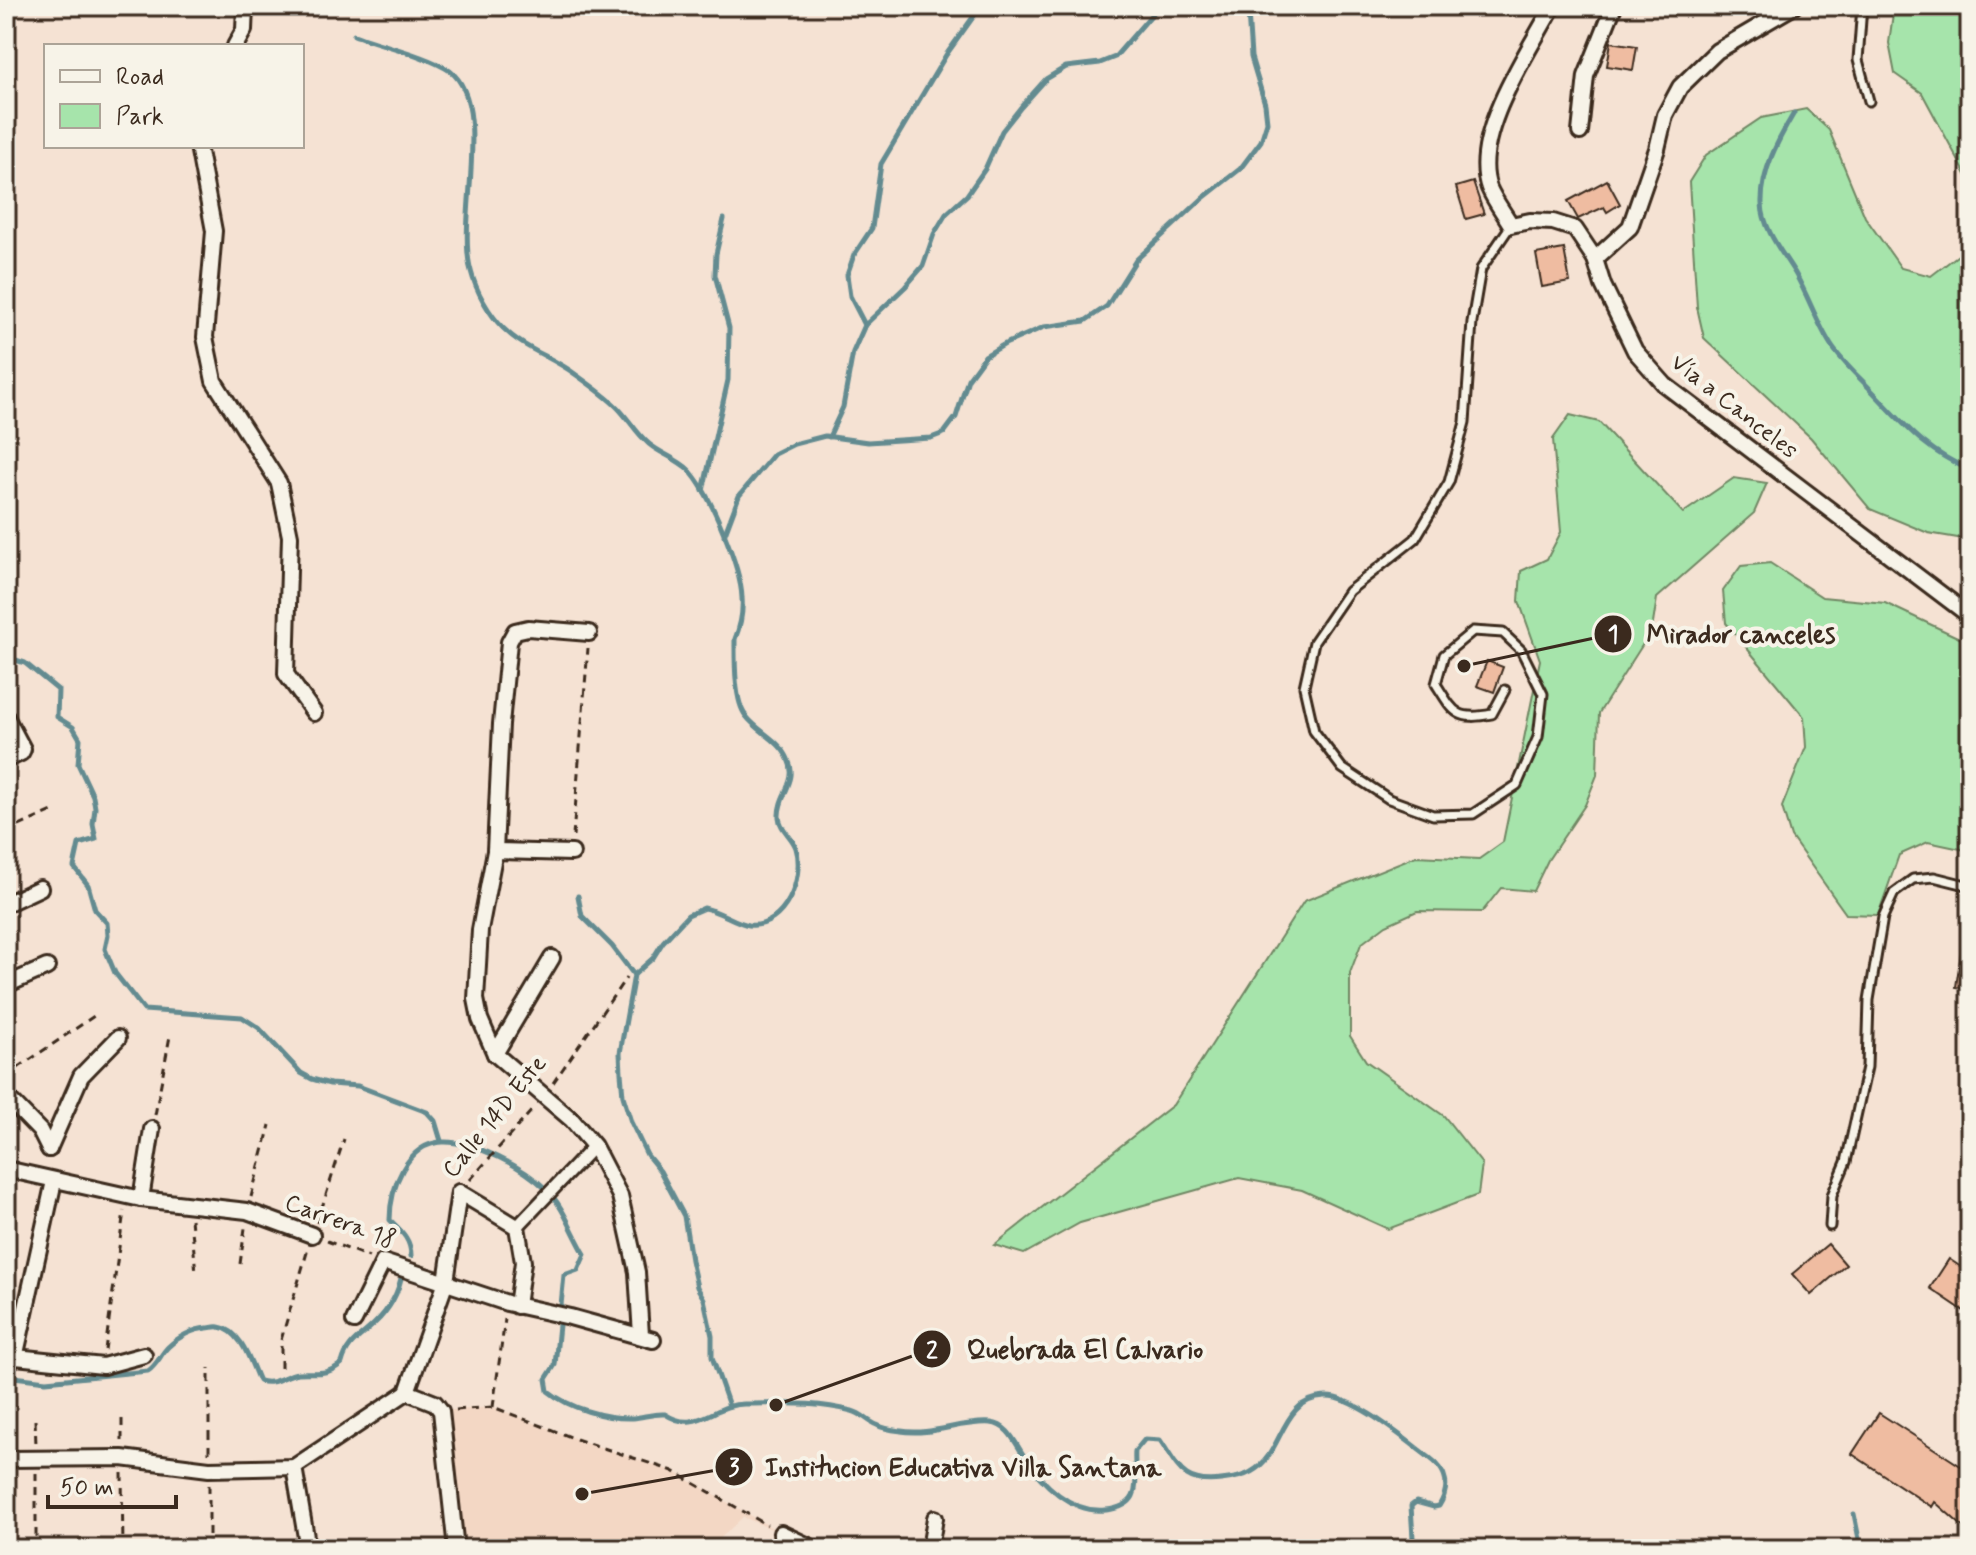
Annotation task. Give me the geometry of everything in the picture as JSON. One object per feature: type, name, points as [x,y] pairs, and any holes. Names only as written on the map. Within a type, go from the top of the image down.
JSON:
[{"type":"street","points":[[236,44],[244,30],[245,6]]},
{"type":"street","points":[[1511,225],[1489,186],[1486,146],[1498,108],[1553,6]]},
{"type":"street","points":[[1580,132],[1586,76],[1614,6]]},
{"type":"street","points":[[1595,259],[1630,227],[1657,149],[1665,115],[1680,87],[1717,51],[1794,6]]},
{"type":"street","points":[[198,148],[214,231],[205,337],[214,381],[279,483],[290,536],[286,674],[314,713]]},
{"type":"street","name":"Vía a Canceles","points":[[1511,225],[1530,221],[1553,222],[1575,229],[1595,259],[1603,285],[1635,351],[1665,385],[1970,616]]},
{"type":"street","points":[[517,1227],[594,1146],[572,1120],[495,1054],[480,1019],[476,999],[480,930],[495,851],[501,724],[509,642],[515,631],[528,628],[589,633]]},
{"type":"street","points":[[6,717],[23,749],[6,760]]},
{"type":"street","points":[[495,851],[572,853]]},
{"type":"street","points":[[6,904],[40,888]]},
{"type":"street","points":[[495,1054],[552,958]]},
{"type":"street","points":[[6,985],[47,967]]},
{"type":"street","points":[[6,1096],[40,1131],[49,1149],[81,1076],[118,1038]]},
{"type":"street","points":[[141,1199],[152,1129]]},
{"type":"street","name":"Carrera 18","points":[[383,1262],[512,1305],[647,1337],[637,1272],[620,1196],[594,1146]]},
{"type":"street","name":"Carrera 18","points":[[6,1169],[141,1199],[247,1211],[312,1235]]},
{"type":"street","points":[[54,1181],[11,1357],[103,1366],[144,1355]]},
{"type":"street","points":[[459,1192],[517,1227],[523,1262],[512,1305]]},
{"type":"street","name":"Calle 14D Este","points":[[407,1392],[446,1282],[459,1192]]},
{"type":"street","points":[[354,1321],[383,1262]]},
{"type":"street","points":[[6,1459],[122,1458],[209,1469],[294,1467],[407,1392],[435,1403],[441,1411],[456,1549]]},
{"type":"street","points":[[294,1467],[308,1549]]},
{"type":"street","points":[[930,1549],[935,1518]]},
{"type":"street","points":[[781,1533],[815,1549]]},
{"type":"lane","points":[[1862,6],[1858,60],[1869,101]]},
{"type":"lane","points":[[1505,690],[1492,714],[1470,718],[1453,712],[1436,684],[1444,655],[1473,631],[1503,633],[1521,650],[1543,694],[1538,737],[1517,785],[1473,814],[1433,815],[1389,799],[1342,768],[1314,731],[1304,687],[1314,642],[1349,591],[1415,539],[1449,482],[1465,422],[1472,322],[1481,269],[1511,225]]},
{"type":"lane","points":[[1830,1226],[1832,1195],[1846,1162],[1867,1067],[1869,1000],[1883,917],[1894,893],[1913,879],[1934,877],[1970,886]]},
{"type":"path","points":[[572,853],[589,633]]},
{"type":"path","points":[[6,832],[57,809]]},
{"type":"path","name":"Calle 14D Este","points":[[459,1192],[543,1097],[626,978]]},
{"type":"path","points":[[6,1076],[97,1014]]},
{"type":"path","points":[[152,1129],[170,1036]]},
{"type":"path","points":[[240,1264],[247,1211],[270,1125]]},
{"type":"path","points":[[281,1368],[281,1340],[344,1139]]},
{"type":"path","points":[[103,1366],[126,1195]]},
{"type":"path","points":[[189,1203],[196,1273]]},
{"type":"path","name":"Carrera 18","points":[[312,1235],[383,1262]]},
{"type":"path","points":[[493,1407],[512,1305]]},
{"type":"path","points":[[441,1411],[493,1407],[673,1471],[781,1533]]},
{"type":"path","points":[[122,1419],[123,1549]]},
{"type":"path","points":[[35,1420],[36,1549]]},
{"type":"shaded area","points":[[493,1407],[673,1471],[781,1533],[743,1517],[709,1549],[456,1549],[441,1411]]},
{"type":"green space","points":[[1894,6],[1970,6],[1970,182],[1922,93],[1895,74],[1889,43]]},
{"type":"green space","points":[[1806,109],[1829,130],[1865,217],[1901,268],[1931,276],[1970,246],[1970,540],[1928,533],[1870,509],[1811,438],[1704,338],[1697,307],[1689,182],[1706,155],[1761,118]]},
{"type":"green space","points":[[1570,415],[1599,422],[1683,513],[1734,478],[1767,483],[1754,513],[1657,598],[1652,630],[1599,713],[1597,775],[1585,805],[1548,860],[1533,891],[1501,888],[1482,912],[1417,911],[1386,925],[1361,944],[1350,973],[1350,1036],[1366,1061],[1444,1116],[1482,1164],[1478,1195],[1388,1229],[1302,1190],[1239,1178],[1080,1223],[1024,1254],[994,1245],[1173,1105],[1304,901],[1416,856],[1479,859],[1503,842],[1540,660],[1519,601],[1521,571],[1547,559],[1561,532],[1553,439]]},
{"type":"green space","points":[[1770,563],[1822,597],[1885,603],[1970,643],[1970,851],[1928,842],[1899,855],[1878,915],[1846,914],[1791,837],[1782,807],[1806,747],[1804,717],[1726,623],[1723,591],[1741,566]]},
{"type":"building","points":[[1611,42],[1637,46],[1633,70],[1607,66]]},
{"type":"building","points":[[1607,180],[1620,204],[1607,212],[1604,207],[1578,219],[1568,201]]},
{"type":"building","points":[[1473,182],[1484,214],[1466,219],[1456,187]]},
{"type":"building","points":[[1564,249],[1570,282],[1542,287],[1536,254]]},
{"type":"building","points":[[1487,661],[1503,667],[1494,692],[1477,686]]},
{"type":"building","points":[[1962,946],[1970,946],[1970,989],[1956,987]]},
{"type":"building","points":[[1828,1244],[1846,1265],[1811,1295],[1792,1274]]},
{"type":"building","points":[[1949,1259],[1970,1273],[1970,1315],[1930,1288]]},
{"type":"building","points":[[1879,1413],[1970,1472],[1970,1533],[1935,1502],[1932,1507],[1852,1454]]},
{"type":"waterway","points":[[865,325],[850,296],[847,275],[854,255],[872,228],[881,164],[946,55],[981,6]]},
{"type":"waterway","points":[[829,437],[843,407],[853,352],[865,325],[923,266],[934,234],[946,214],[967,195],[985,169],[1002,131],[1046,79],[1066,67],[1100,63],[1115,57],[1159,6]]},
{"type":"waterway","points":[[724,536],[739,496],[774,454],[794,444],[825,436],[868,442],[931,438],[944,433],[956,417],[968,379],[985,356],[1044,327],[1085,321],[1107,306],[1136,260],[1202,199],[1240,169],[1261,141],[1267,122],[1251,57],[1248,12],[1252,6]]},
{"type":"waterway","points":[[354,35],[441,66],[450,71],[463,87],[470,110],[472,136],[468,249],[471,271],[480,294],[493,316],[511,335],[602,394],[649,444],[685,466],[697,481],[723,531],[740,585],[742,614],[735,639],[739,701],[746,716],[784,752],[791,767],[779,817],[796,848],[798,860],[798,873],[789,899],[773,919],[762,924],[744,924],[704,908],[688,915],[653,958],[634,975],[620,1053],[623,1096],[631,1122],[684,1216],[697,1287],[704,1299],[712,1336],[712,1357],[729,1406]]},
{"type":"waterway","points":[[1794,113],[1777,145],[1764,180],[1763,214],[1770,232],[1796,275],[1826,337],[1840,357],[1916,436],[1940,454],[1970,470]]},
{"type":"waterway","points":[[703,491],[728,380],[729,328],[715,275],[724,219]]},
{"type":"waterway","points":[[6,657],[25,663],[58,690],[57,717],[73,727],[80,739],[78,764],[93,796],[96,839],[79,844],[74,867],[88,885],[95,910],[107,923],[105,949],[115,973],[144,1010],[242,1017],[259,1028],[301,1073],[312,1079],[358,1086],[427,1112],[435,1121],[441,1141]]},
{"type":"waterway","points":[[578,896],[582,916],[612,946],[634,975]]},
{"type":"waterway","points":[[411,1256],[407,1240],[390,1220],[393,1195],[403,1170],[419,1150],[430,1144],[443,1142],[470,1146],[513,1165],[547,1190],[563,1212],[585,1254],[578,1270],[564,1275],[555,1365],[546,1379],[548,1391],[577,1407],[611,1417],[665,1414],[686,1421],[733,1405],[811,1404],[852,1411],[883,1427],[912,1432],[968,1424],[997,1424],[1007,1431],[1039,1476],[1059,1495],[1081,1507],[1106,1510],[1128,1503],[1133,1497],[1135,1451],[1145,1439],[1160,1440],[1183,1472],[1198,1480],[1236,1478],[1262,1464],[1299,1407],[1310,1400],[1337,1398],[1379,1420],[1441,1468],[1446,1486],[1439,1506],[1416,1502],[1411,1506],[1413,1538],[1420,1549]]},
{"type":"waterway","points":[[6,1376],[46,1381],[148,1371],[181,1337],[196,1330],[216,1327],[227,1329],[240,1341],[259,1381],[270,1382],[298,1373],[326,1372],[342,1363],[351,1346],[384,1313],[396,1294],[402,1273]]},
{"type":"waterway","points":[[1854,1514],[1861,1549]]},
{"type":"place","name":"Mirador canceles","points":[[1464,666]]},
{"type":"place","name":"Quebrada El Calvario","points":[[776,1405]]},
{"type":"place","name":"Institucion Educativa Villa Santana","points":[[582,1494]]}]
